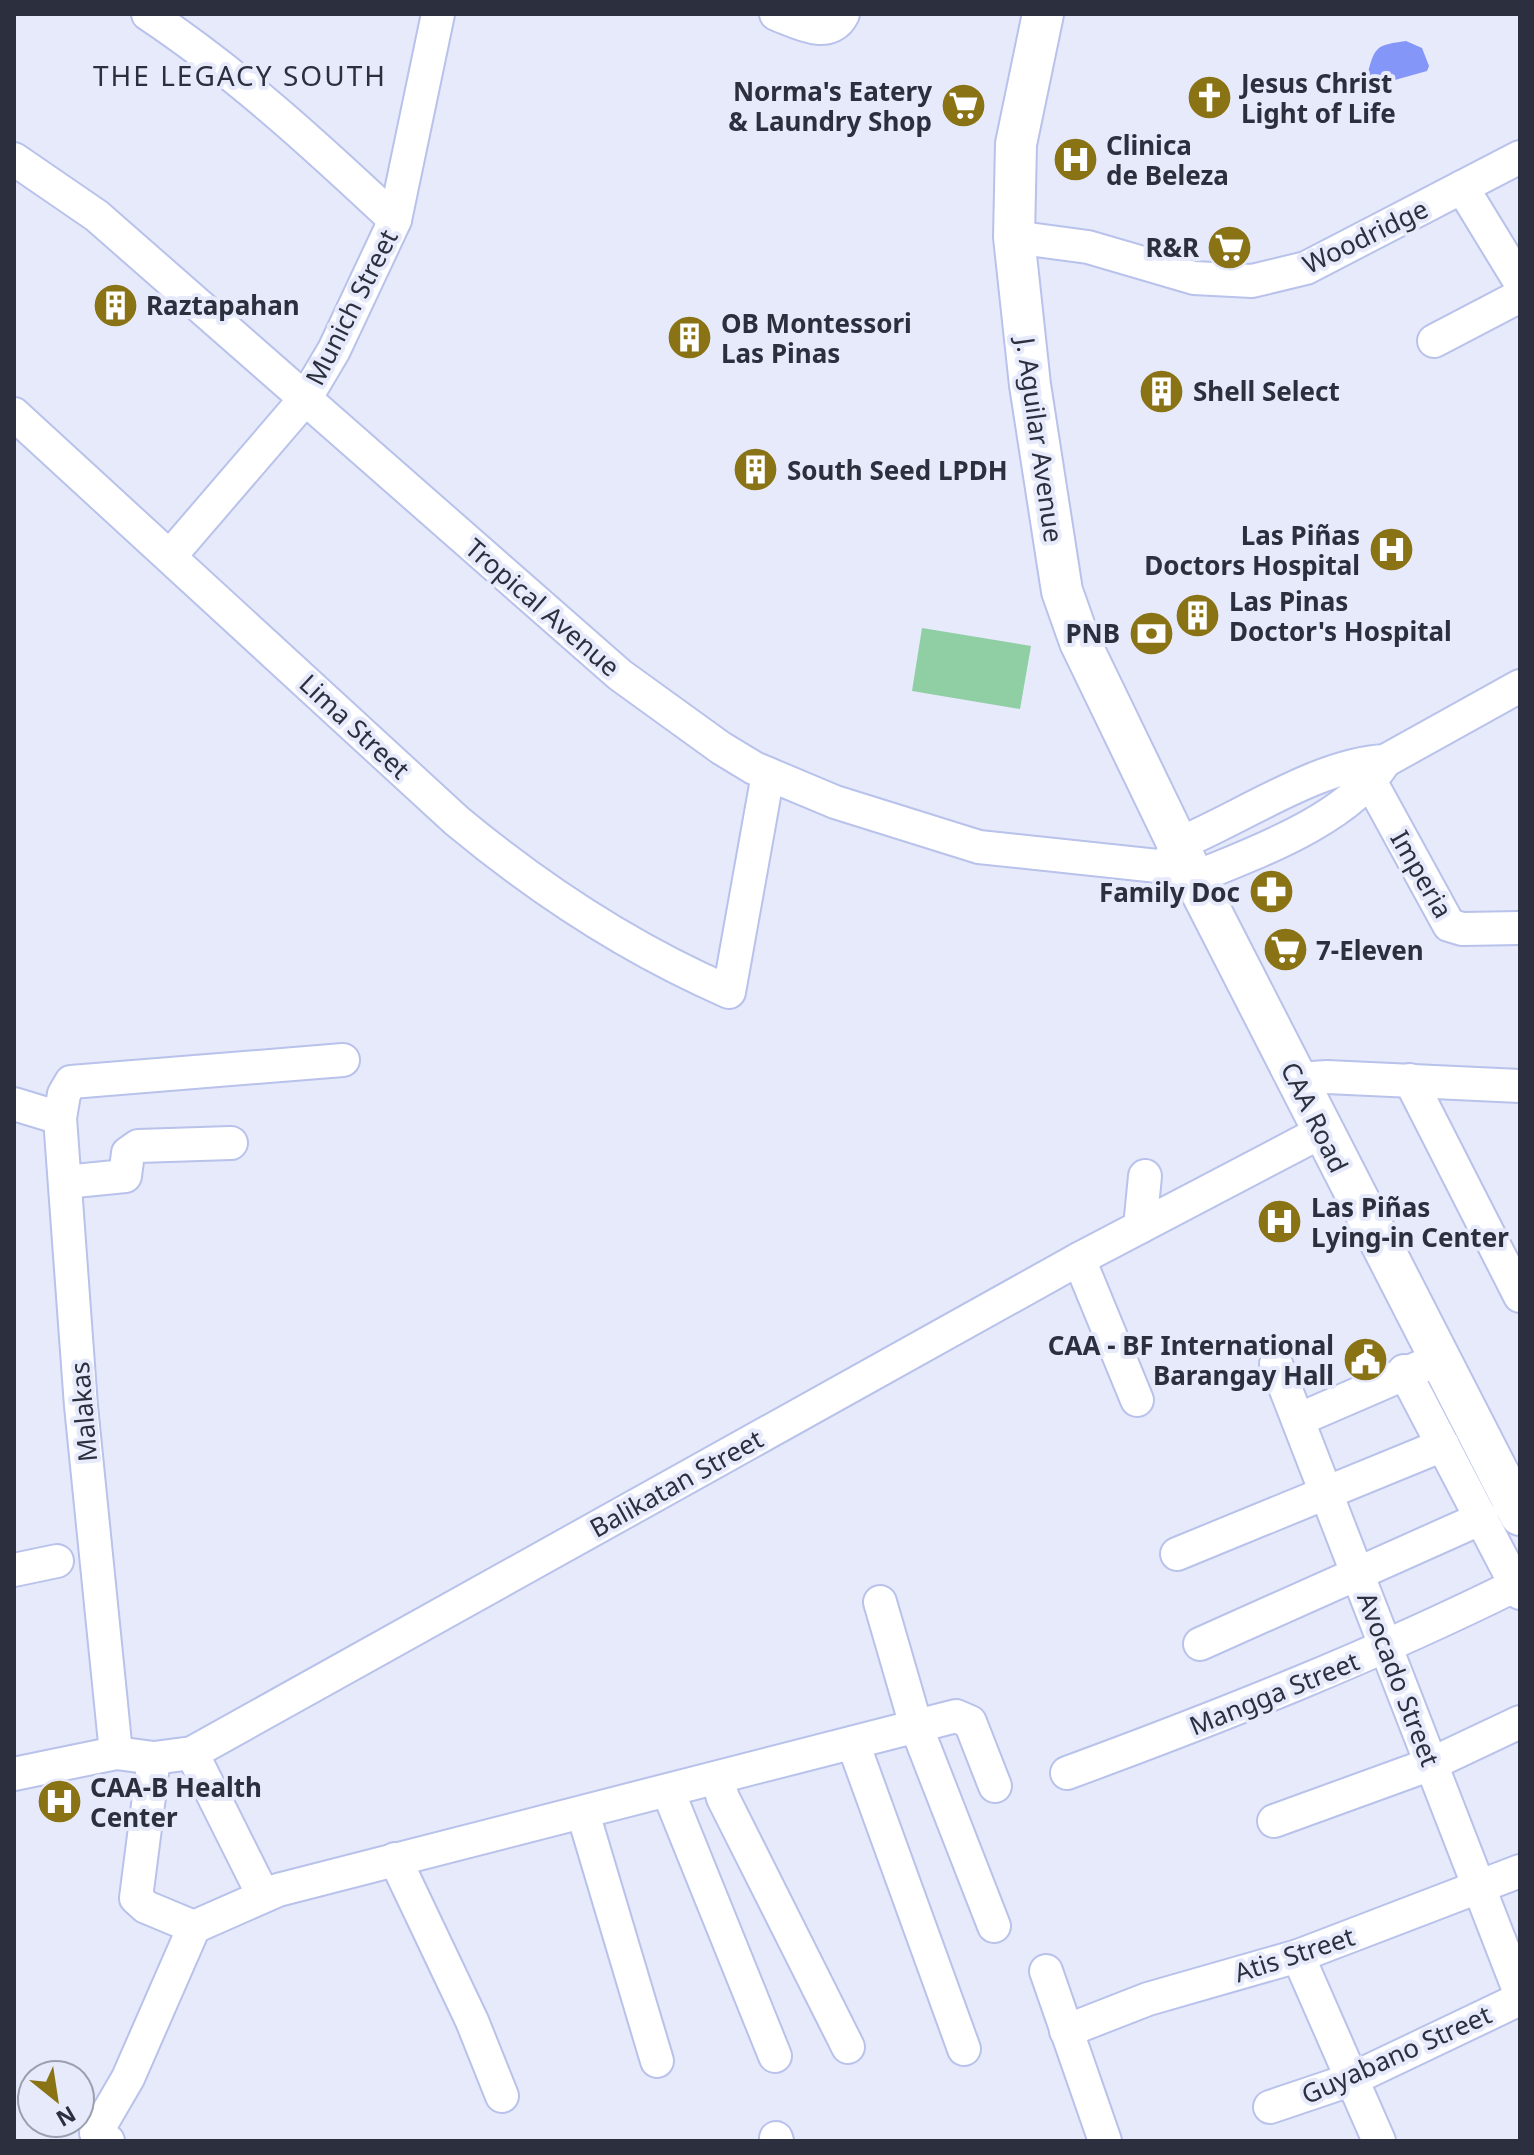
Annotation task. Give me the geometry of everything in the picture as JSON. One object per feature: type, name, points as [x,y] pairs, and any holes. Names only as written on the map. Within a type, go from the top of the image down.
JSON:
[{"type":"main road","name":"J. Aguilar Avenue","points":[[1043,14],[1016,144],[1014,237],[1030,385],[1062,591],[1080,642],[1179,863]]},
{"type":"main road","name":"CAA Road","points":[[1179,863],[1296,1079],[1422,1366],[1501,1517]]},
{"type":"street","points":[[148,14],[204,51],[305,135],[395,220]]},
{"type":"street","name":"Munich Street","points":[[171,555],[305,399],[334,350],[395,220],[438,14]]},
{"type":"street","points":[[776,14],[808,27],[827,28],[841,18]]},
{"type":"street","name":"Woodridge","points":[[1014,237],[1088,247],[1194,278],[1252,281],[1306,268],[1520,157]]},
{"type":"street","name":"Tropical Avenue","points":[[14,159],[97,216],[620,675],[721,748],[768,774],[881,819],[979,847],[1179,863]]},
{"type":"street","points":[[1462,187],[1520,282]]},
{"type":"street","points":[[1434,341],[1520,296]]},
{"type":"street","name":"Lima Street","points":[[14,414],[457,821],[507,862],[584,916],[684,972],[729,992],[768,774]]},
{"type":"street","points":[[1179,863],[1282,796],[1326,772],[1372,768],[1519,689]]},
{"type":"street","points":[[1179,863],[1298,830],[1340,809],[1372,768]]},
{"type":"street","name":"Imperia","points":[[1372,768],[1449,925],[1462,929],[1520,928]]},
{"type":"street","points":[[1282,796],[1298,830]]},
{"type":"street","points":[[14,1104],[60,1118],[64,1094],[71,1082],[343,1060]]},
{"type":"street","points":[[1296,1079],[1327,1077],[1520,1086]]},
{"type":"street","points":[[1410,1080],[1520,1296]]},
{"type":"street","name":"Malakas","points":[[60,1118],[81,1406],[116,1753]]},
{"type":"street","name":"Balikatan Street","points":[[14,1774],[116,1753],[154,1758],[192,1753],[1079,1259],[1321,1132]]},
{"type":"street","points":[[65,1182],[125,1176],[128,1153],[138,1146],[231,1143]]},
{"type":"street","points":[[1140,1227],[1145,1176]]},
{"type":"street","points":[[1079,1259],[1137,1400]]},
{"type":"street","name":"Avocado Street","points":[[1276,1364],[1481,1887],[1520,1996]]},
{"type":"street","points":[[1300,1419],[1422,1366],[1443,1445],[1501,1517],[1519,1587]]},
{"type":"street","points":[[1177,1554],[1443,1445]]},
{"type":"street","points":[[1200,1644],[1358,1574],[1501,1517]]},
{"type":"street","points":[[14,1570],[57,1561]]},
{"type":"street","name":"Mangga Street","points":[[1067,1773],[1228,1714],[1386,1648],[1519,1587]]},
{"type":"street","points":[[880,1602],[916,1726],[994,1926]]},
{"type":"street","points":[[154,1758],[136,1898],[146,1907],[194,1927],[225,1916],[263,1895],[956,1716],[970,1722],[995,1786]]},
{"type":"street","points":[[1274,1821],[1431,1764],[1520,1722]]},
{"type":"street","points":[[853,1743],[964,2049]]},
{"type":"street","points":[[192,1753],[263,1895]]},
{"type":"street","points":[[717,1778],[723,1798],[848,2047]]},
{"type":"street","points":[[668,1791],[775,2056]]},
{"type":"street","points":[[583,1813],[657,2061]]},
{"type":"street","points":[[395,1859],[472,2021],[502,2096]]},
{"type":"street","name":"Atis Street","points":[[1066,2031],[1148,1999],[1298,1956],[1520,1871]]},
{"type":"street","points":[[102,2137],[194,1927]]},
{"type":"street","points":[[1298,1956],[1379,2141]]},
{"type":"street","points":[[1046,1971],[1105,2141]]},
{"type":"street","name":"Guyabano Street","points":[[1270,2107],[1350,2080],[1520,1996]]},
{"type":"green space","points":[[922,628],[1031,646],[1020,709],[912,691]]},
{"type":"water","points":[[1406,41],[1422,48],[1429,66],[1427,71],[1377,85],[1368,72],[1375,52],[1383,46]]},
{"type":"place","name":"Jesus Christ Light of Life","points":[[1210,98]]},
{"type":"place","name":"Norma's Eatery & Laundry Shop","points":[[963,106]]},
{"type":"place","name":"Clinica de Beleza","points":[[1075,160]]},
{"type":"place","name":"R&R","points":[[1230,247]]},
{"type":"place","name":"Raztapahan","points":[[115,305]]},
{"type":"place","name":"OB Montessori Las Pinas","points":[[690,338]]},
{"type":"place","name":"Shell Select","points":[[1162,391]]},
{"type":"place","name":"South Seed LPDH","points":[[756,470]]},
{"type":"place","name":"Las Piñas Doctors Hospital","points":[[1391,550]]},
{"type":"place","name":"Las Pinas Doctor's Hospital","points":[[1198,616]]},
{"type":"place","name":"PNB","points":[[1151,633]]},
{"type":"place","name":"Family Doc","points":[[1271,892]]},
{"type":"place","name":"7-Eleven","points":[[1285,950]]},
{"type":"place","name":"Las Piñas Lying-in Center","points":[[1280,1222]]},
{"type":"place","name":"CAA - BF International Barangay Hall","points":[[1365,1360]]},
{"type":"place","name":"CAA-B Health Center","points":[[59,1802]]},
{"type":"district","name":"THE LEGACY SOUTH","points":[[240,75]]}]
